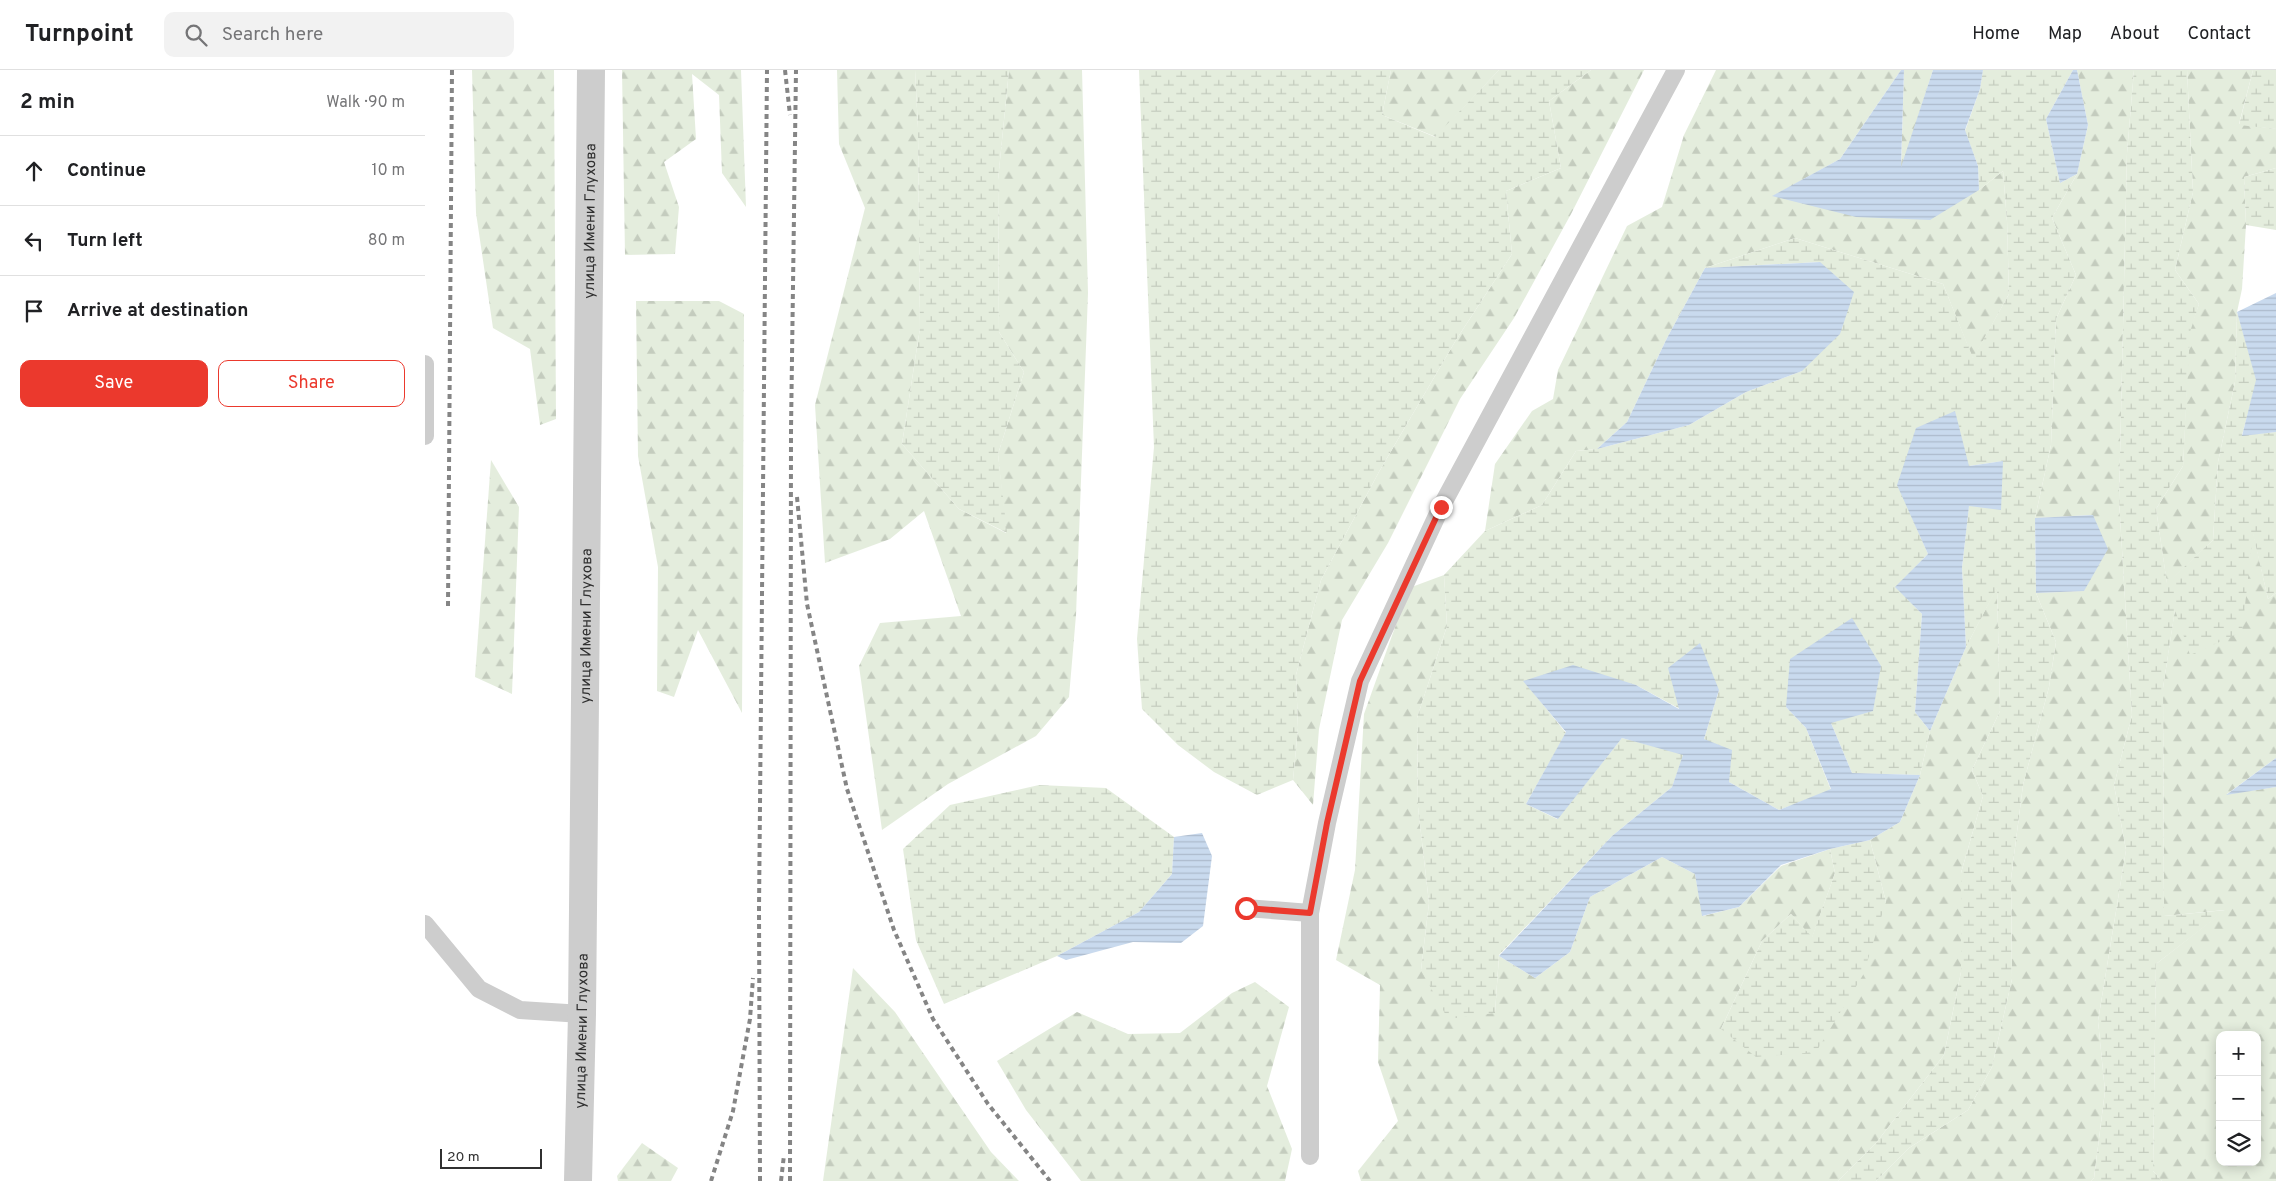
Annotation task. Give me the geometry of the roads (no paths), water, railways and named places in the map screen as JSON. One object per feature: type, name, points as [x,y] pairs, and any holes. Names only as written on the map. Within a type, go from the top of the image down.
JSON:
[{"type":"street","name":"улица Имени Глухова","points":[[578,1181],[582,1014],[591,70]]},
{"type":"lane","points":[[1310,1156],[1310,913],[1327,823],[1360,681],[1441,507],[1676,70]]},
{"type":"lane","points":[[425,364],[425,436]]},
{"type":"lane","points":[[1246,908],[1310,913]]},
{"type":"lane","points":[[425,924],[479,989],[520,1010],[582,1014]]},
{"type":"water","points":[[1901,70],[1904,70],[1901,167],[1933,70],[1983,70],[1980,89],[1965,130],[1978,166],[1979,190],[1930,220],[1856,217],[1772,196],[1840,159]]},
{"type":"water","points":[[2073,70],[2077,70],[2088,125],[2077,174],[2060,183],[2046,119]]},
{"type":"water","points":[[1820,262],[1854,292],[1840,334],[1802,371],[1746,392],[1689,425],[1597,449],[1627,422],[1667,338],[1705,268]]},
{"type":"water","points":[[2276,293],[2276,432],[2242,436],[2256,380],[2237,312]]},
{"type":"water","points":[[1955,411],[1969,466],[2003,461],[2001,510],[1969,506],[1962,568],[1966,647],[1930,731],[1915,712],[1922,614],[1895,587],[1928,554],[1897,485],[1916,428]]},
{"type":"water","points":[[2093,515],[2108,549],[2084,591],[2036,593],[2035,518]]},
{"type":"water","points":[[1852,618],[1881,666],[1873,711],[1831,723],[1852,773],[1920,775],[1900,822],[1870,840],[1830,849],[1781,865],[1739,907],[1702,916],[1695,874],[1662,857],[1590,897],[1570,952],[1535,978],[1499,956],[1612,836],[1672,787],[1683,755],[1622,738],[1558,819],[1526,804],[1566,732],[1523,681],[1573,665],[1636,685],[1679,709],[1668,668],[1700,643],[1719,690],[1704,739],[1732,750],[1729,782],[1779,810],[1831,789],[1806,728],[1786,707],[1790,659]]},
{"type":"water","points":[[2276,758],[2276,787],[2226,795]]},
{"type":"water","points":[[1202,833],[1212,856],[1203,926],[1181,943],[1133,942],[1066,960],[1057,956],[1139,912],[1172,874],[1174,837]]},
{"type":"railway","points":[[448,606],[452,70]]},
{"type":"railway","points":[[760,1181],[759,909],[767,70]]},
{"type":"railway","points":[[785,70],[790,115]]},
{"type":"railway","points":[[790,1181],[791,430],[796,70]]},
{"type":"railway","points":[[797,497],[807,604],[847,789],[894,930],[933,1019],[988,1104],[1050,1181]]},
{"type":"railway","points":[[711,1181],[733,1111],[750,1019],[753,978]]},
{"type":"railway","points":[[781,1181],[784,1155]]}]
